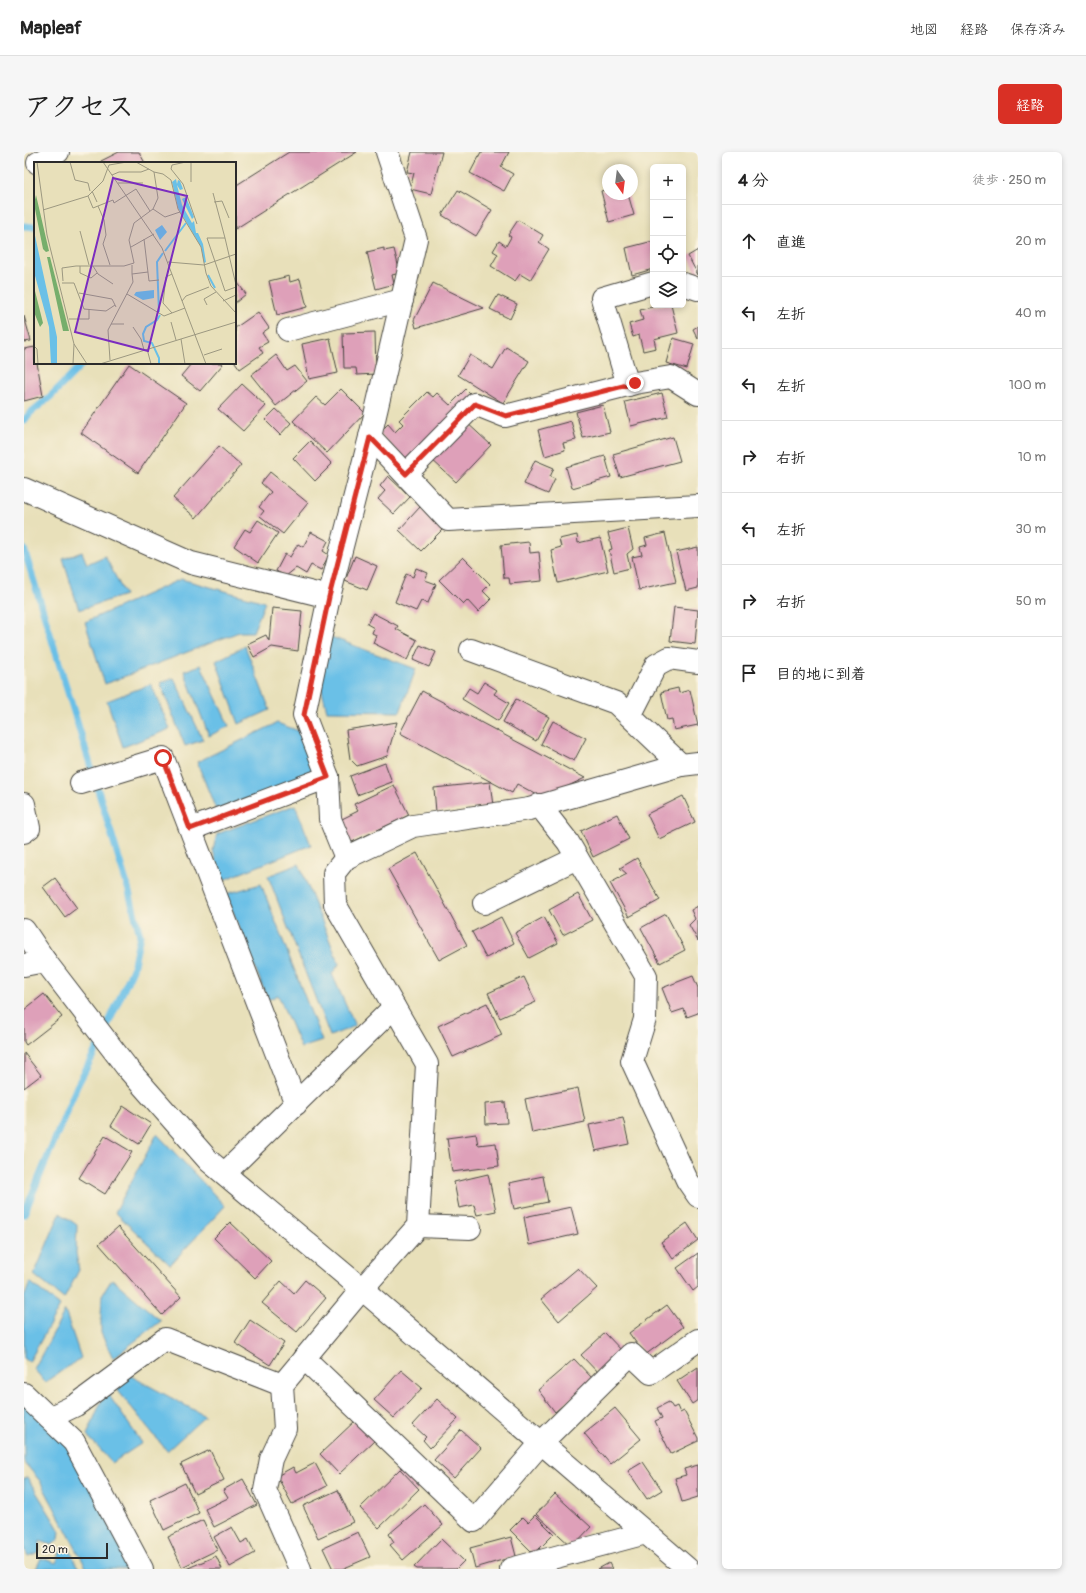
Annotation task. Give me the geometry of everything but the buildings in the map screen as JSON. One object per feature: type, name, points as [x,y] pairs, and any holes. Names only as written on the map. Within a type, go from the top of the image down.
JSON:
[{"type":"street","points":[[66,152],[71,162]]},
{"type":"street","points":[[346,858],[330,819],[328,777],[304,715],[329,597],[370,437],[416,239],[388,152]]},
{"type":"street","points":[[628,385],[602,298],[650,283]]},
{"type":"street","points":[[686,285],[698,289]]},
{"type":"street","points":[[288,330],[402,300]]},
{"type":"street","points":[[406,474],[475,404],[506,416],[628,385],[670,377],[698,394]]},
{"type":"street","points":[[370,437],[448,520],[698,506]]},
{"type":"street","points":[[24,490],[190,563],[329,597]]},
{"type":"street","points":[[471,650],[616,703],[690,764]]},
{"type":"street","points":[[630,716],[656,665],[669,658],[698,662]]},
{"type":"street","points":[[81,783],[163,758],[296,1104]]},
{"type":"street","points":[[300,1569],[265,1490],[271,1459],[285,1429],[282,1385],[362,1289],[418,1226],[427,1064],[335,904],[334,873],[346,858],[413,826],[529,809],[690,764]]},
{"type":"street","points":[[190,829],[328,777]]},
{"type":"street","points":[[24,804],[29,828],[24,832]]},
{"type":"street","points":[[539,805],[568,842],[646,976],[645,1019],[632,1060],[687,1180],[698,1196]]},
{"type":"street","points":[[484,903],[577,858]]},
{"type":"street","points":[[24,930],[128,1069],[209,1161],[542,1442],[688,1569]]},
{"type":"street","points":[[24,964],[46,961]]},
{"type":"street","points":[[225,1174],[394,1007]]},
{"type":"street","points":[[418,1226],[470,1228]]},
{"type":"street","points":[[49,1418],[76,1404],[165,1339],[282,1385]]},
{"type":"street","points":[[304,1358],[474,1521],[542,1442],[631,1354],[650,1372],[698,1340]]},
{"type":"street","points":[[24,1394],[74,1442],[142,1569]]},
{"type":"street","points":[[511,1569],[646,1533]]},
{"type":"water","points":[[82,552],[87,564],[105,556],[125,595],[79,610],[63,559]]},
{"type":"water","points":[[181,579],[265,602],[253,632],[239,632],[105,684],[85,622]]},
{"type":"water","points":[[326,635],[416,669],[400,712],[327,711],[318,675]]},
{"type":"water","points":[[245,646],[270,710],[239,724],[216,661]]},
{"type":"water","points":[[201,665],[229,726],[209,736],[184,671]]},
{"type":"water","points":[[174,678],[203,740],[185,746],[160,683]]},
{"type":"water","points":[[151,684],[170,729],[123,747],[107,701]]},
{"type":"water","points":[[277,723],[299,731],[316,775],[218,815],[197,762]]},
{"type":"water","points":[[295,805],[311,845],[221,881],[213,850],[217,834]]},
{"type":"water","points":[[299,864],[339,964],[332,974],[355,1026],[330,1036],[268,876]]},
{"type":"water","points":[[261,884],[322,1041],[301,1048],[278,995],[268,1000],[226,894]]},
{"type":"water","points":[[157,1134],[225,1206],[170,1265],[115,1212]]},
{"type":"water","points":[[60,1213],[77,1225],[76,1253],[79,1270],[64,1299],[34,1275]]},
{"type":"water","points":[[112,1279],[161,1321],[113,1358],[101,1333],[102,1295]]},
{"type":"water","points":[[30,1282],[60,1306],[29,1362],[24,1358],[24,1298]]},
{"type":"water","points":[[65,1311],[81,1358],[45,1382],[34,1369]]},
{"type":"water","points":[[129,1375],[205,1416],[167,1451],[115,1387]]},
{"type":"water","points":[[108,1394],[142,1443],[112,1463],[87,1435],[102,1399]]},
{"type":"water","points":[[24,1399],[71,1446],[134,1569],[87,1569],[40,1481],[24,1462]]},
{"type":"water","points":[[27,1477],[60,1531],[59,1539],[52,1545],[40,1541],[39,1553],[28,1557],[24,1549],[24,1478]]},
{"type":"water","points":[[62,1548],[70,1550],[79,1569],[36,1569],[41,1558],[56,1563]]},
{"type":"waterway","points":[[24,226],[34,227]]},
{"type":"waterway","points":[[24,421],[30,413],[50,397],[82,364]]},
{"type":"waterway","points":[[24,549],[128,888],[140,935],[133,969],[100,1042],[77,1086],[24,1214]]},
{"type":"route","points":[[163,758],[190,829],[328,777],[304,715],[329,597],[370,437],[406,474],[475,404],[506,416],[635,383]]}]
